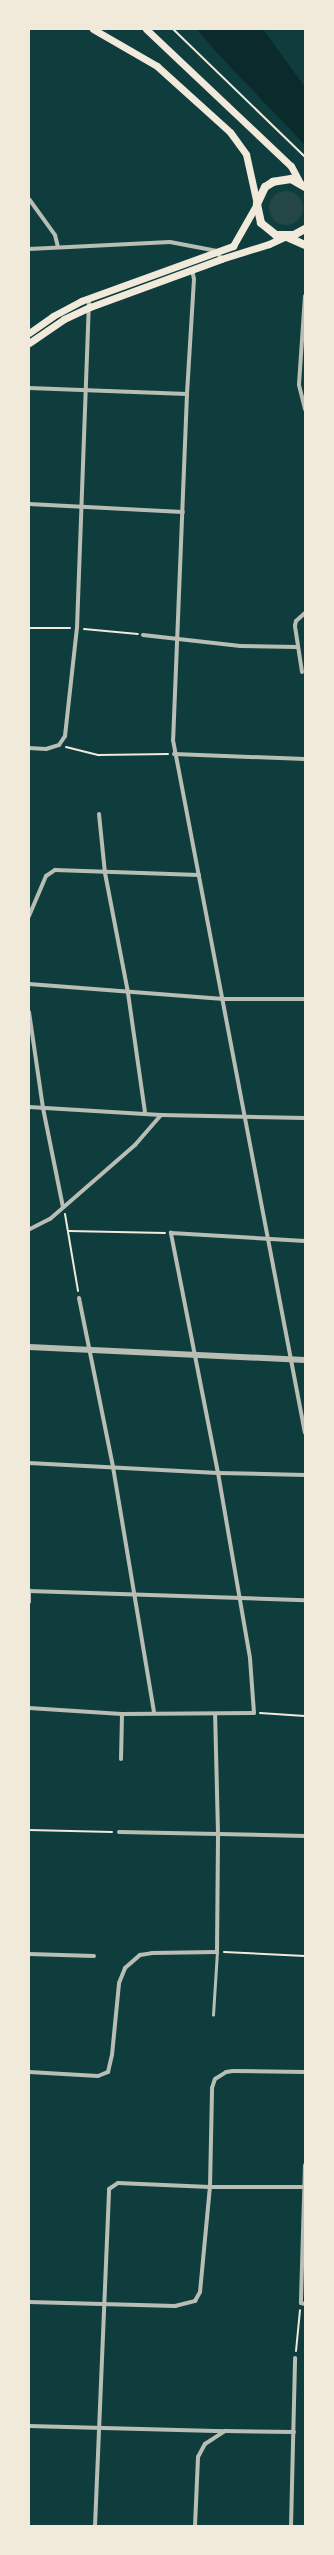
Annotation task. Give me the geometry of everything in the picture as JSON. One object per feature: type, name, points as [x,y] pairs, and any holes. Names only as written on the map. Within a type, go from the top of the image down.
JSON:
[{"type":"highway","points":[[302,185],[291,179],[273,182],[262,191],[257,204],[258,214],[268,230],[286,236],[305,245]]},
{"type":"highway","points":[[286,236],[294,235],[305,229]]},
{"type":"main road","points":[[29,333],[53,316],[89,298],[236,244],[257,204],[246,154],[230,132],[157,66],[93,29]]},
{"type":"main road","points":[[146,29],[291,166],[302,185]]},
{"type":"main road","points":[[29,343],[64,319],[90,307],[192,269],[269,244],[286,236]]},
{"type":"street","points":[[29,199],[55,235],[58,247]]},
{"type":"street","points":[[29,250],[58,247],[170,242],[217,251],[221,259]]},
{"type":"street","points":[[192,269],[194,279],[187,394],[183,512],[176,637],[173,740],[174,754],[223,999],[305,1433]]},
{"type":"street","points":[[305,296],[299,385],[305,409]]},
{"type":"street","points":[[29,748],[46,749],[59,745],[64,736],[77,628],[80,507],[90,307],[89,298]]},
{"type":"street","points":[[29,388],[187,394]]},
{"type":"street","points":[[29,504],[183,512]]},
{"type":"street","points":[[302,672],[296,647],[295,626],[296,621],[305,612]]},
{"type":"street","points":[[143,635],[176,637],[240,646],[296,647]]},
{"type":"street","points":[[174,754],[305,759]]},
{"type":"street","points":[[99,814],[105,872],[128,993],[145,1114]]},
{"type":"street","points":[[29,916],[50,872],[62,869],[199,875]]},
{"type":"street","points":[[29,984],[128,993],[223,999],[305,999]]},
{"type":"street","points":[[29,1012],[43,1108],[63,1207]]},
{"type":"street","points":[[29,1107],[161,1115],[305,1118]]},
{"type":"street","points":[[30,1229],[50,1219],[135,1145],[161,1115]]},
{"type":"street","points":[[29,1708],[122,1714],[254,1713],[253,1683],[218,1473],[171,1233],[268,1237],[305,1241]]},
{"type":"street","points":[[79,1298],[113,1467],[154,1713]]},
{"type":"street","points":[[29,1347],[305,1360]]},
{"type":"street","points":[[29,1463],[218,1473],[305,1475]]},
{"type":"street","points":[[29,1602],[29,1590],[305,1600]]},
{"type":"street","points":[[121,1759],[122,1714]]},
{"type":"street","points":[[29,2072],[98,2076],[108,2072],[110,2068],[117,1999],[125,1968],[140,1955],[152,1953],[217,1952],[218,1833],[215,1714]]},
{"type":"street","points":[[119,1832],[305,1836]]},
{"type":"street","points":[[29,1954],[94,1956]]},
{"type":"street","points":[[29,2302],[175,2306],[195,2301],[200,2292],[210,2187],[212,2088],[215,2078],[226,2072],[233,2071],[305,2072]]},
{"type":"street","points":[[303,2304],[305,2165]]},
{"type":"street","points":[[95,2526],[109,2188],[118,2183],[210,2187],[305,2187]]},
{"type":"street","points":[[291,2526],[295,2358]]},
{"type":"street","points":[[29,2426],[294,2432]]},
{"type":"street","points":[[195,2526],[198,2457],[205,2444],[225,2431]]},
{"type":"lane","points":[[213,2016],[217,1952]]},
{"type":"path","points":[[173,29],[305,157]]},
{"type":"path","points":[[29,628],[77,628],[143,635]]},
{"type":"path","points":[[59,745],[99,755],[174,754]]},
{"type":"path","points":[[63,1207],[79,1298]]},
{"type":"path","points":[[68,1231],[171,1233]]},
{"type":"path","points":[[254,1713],[305,1716]]},
{"type":"path","points":[[29,1830],[119,1832]]},
{"type":"path","points":[[217,1952],[305,1956]]},
{"type":"path","points":[[295,2358],[303,2304]]},
{"type":"shaded area","points":[[197,29],[263,29],[305,87],[305,145],[217,53]]},
{"type":"shaded area","points":[[283,191],[289,191],[298,196],[302,202],[302,214],[298,220],[289,225],[283,225],[274,220],[269,211],[269,205],[274,196]]}]
